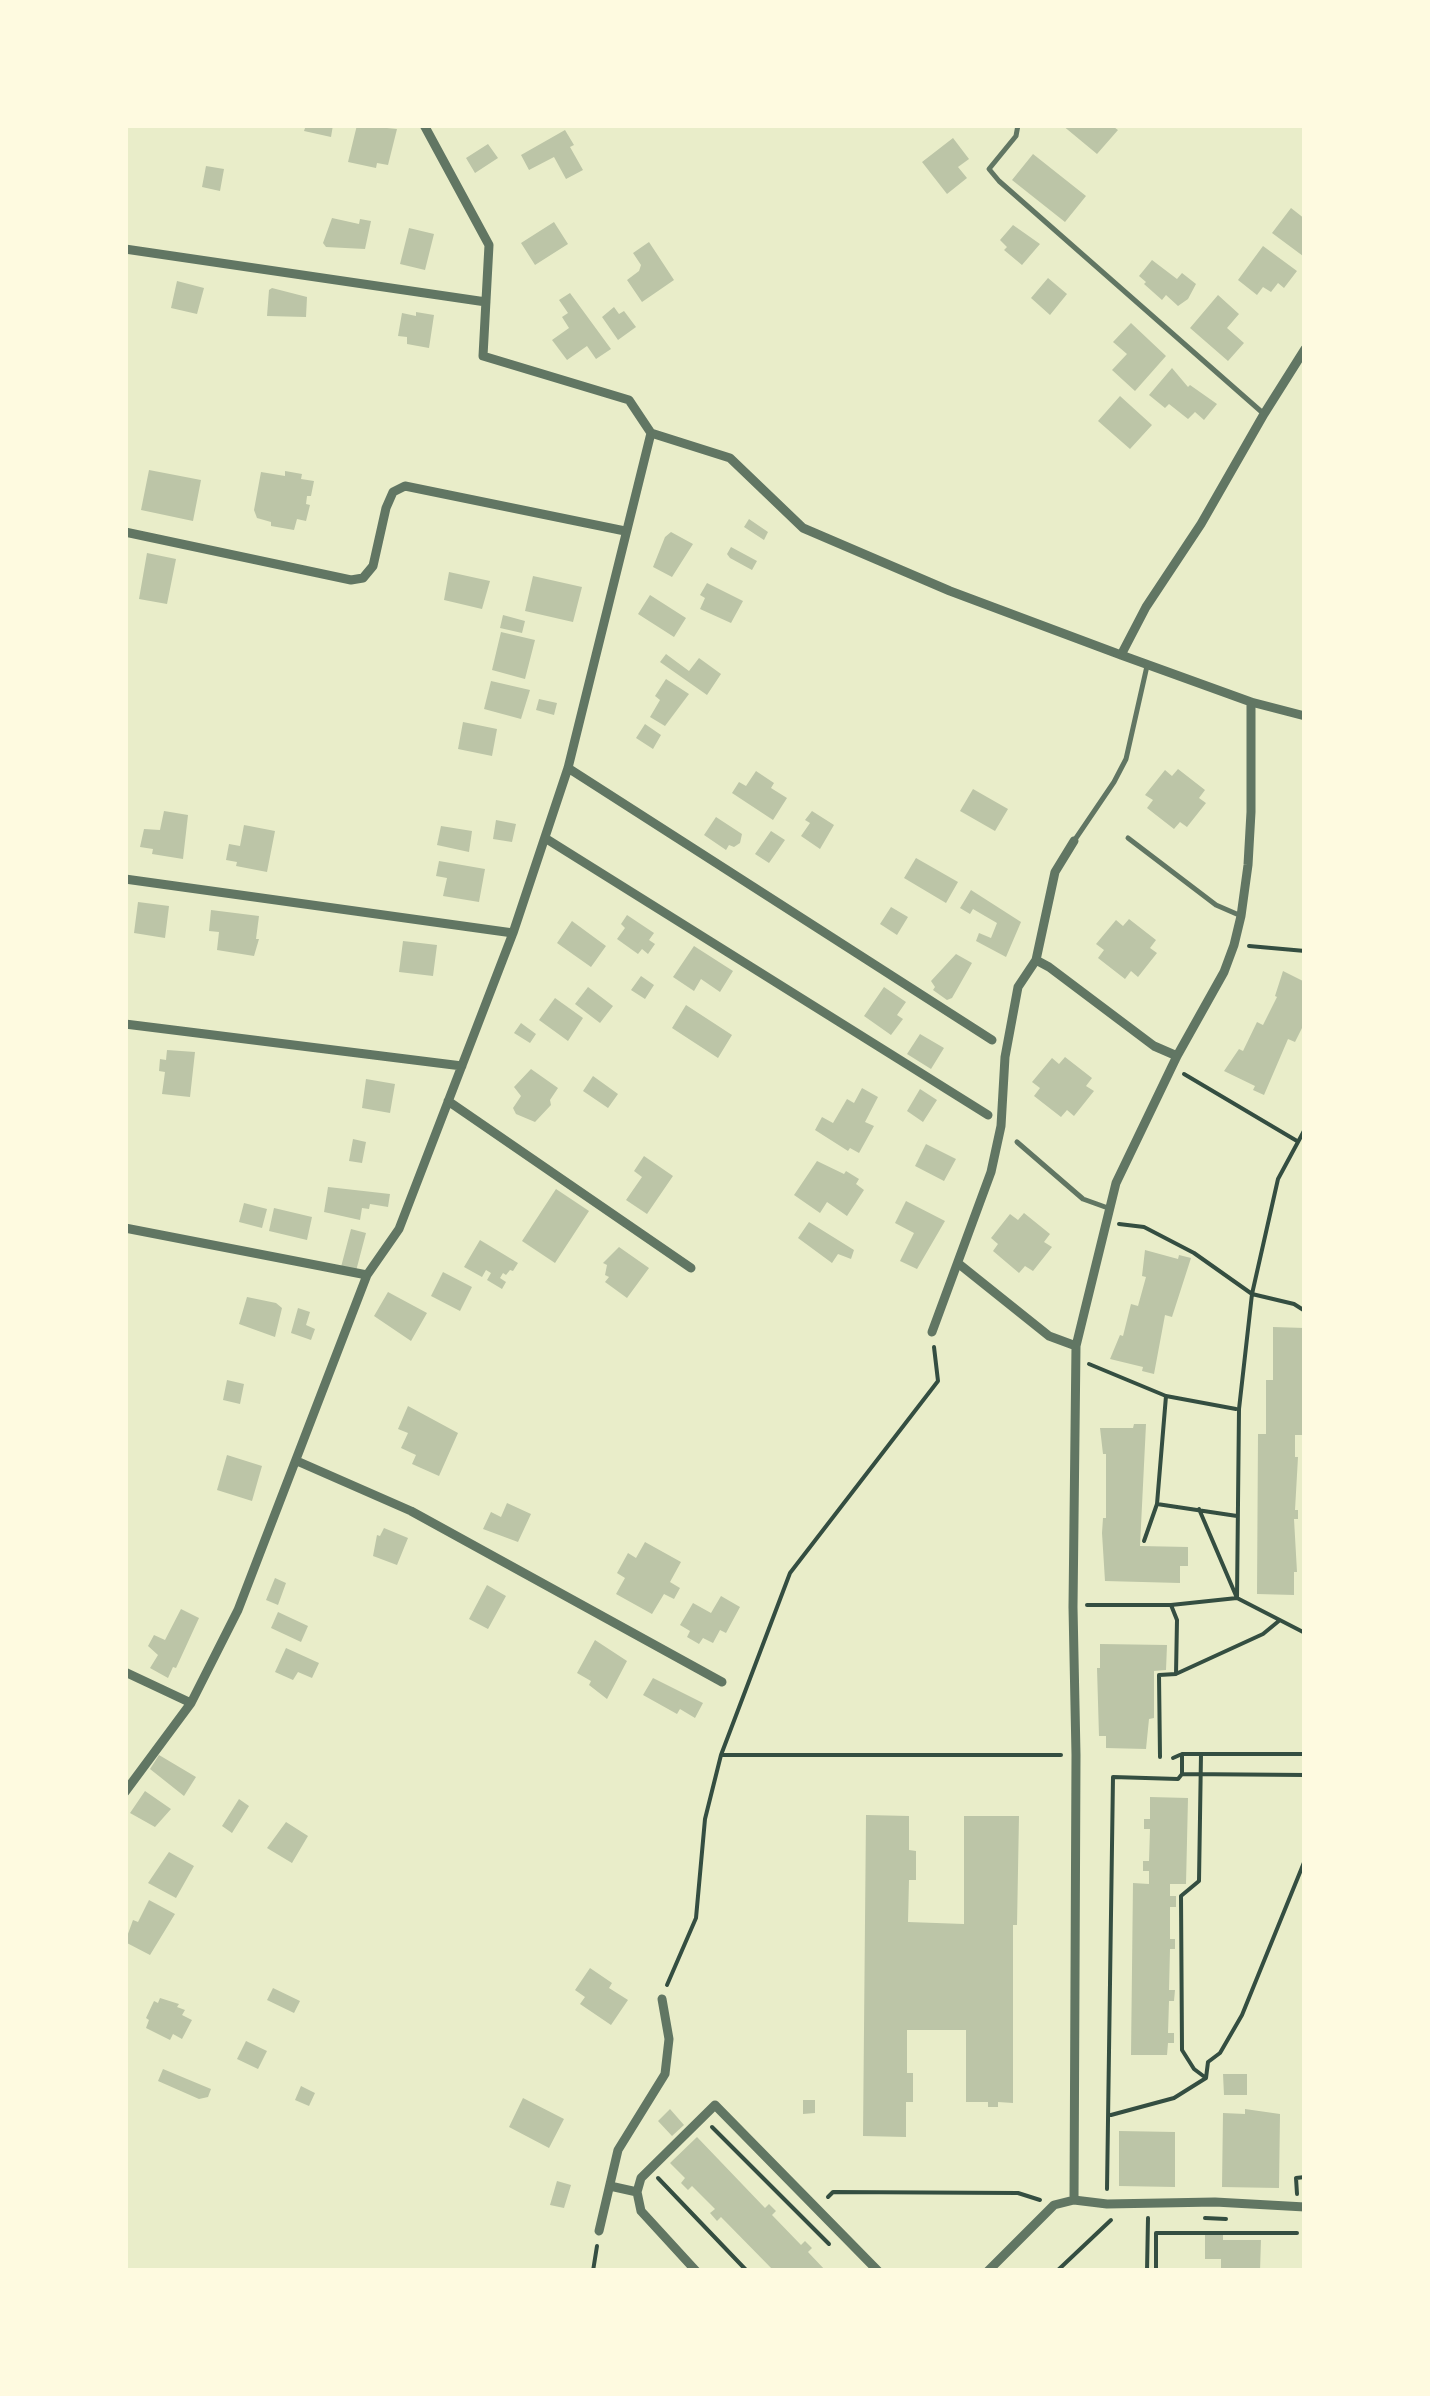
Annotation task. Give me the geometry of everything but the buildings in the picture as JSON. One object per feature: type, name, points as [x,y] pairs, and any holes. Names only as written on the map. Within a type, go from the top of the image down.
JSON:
[{"type":"street","points":[[424,125],[489,245],[483,356],[629,400],[651,433],[730,458],[803,528],[950,591],[1250,702],[1305,716]]},
{"type":"street","points":[[125,248],[486,302]]},
{"type":"street","points":[[1121,655],[1146,607],[1201,524],[1305,349]]},
{"type":"street","points":[[125,1792],[192,1703],[238,1610],[367,1275],[399,1229],[512,933],[568,768],[651,433]]},
{"type":"street","points":[[125,532],[351,580],[362,578],[373,566],[386,508],[393,492],[405,486],[624,530]]},
{"type":"street","points":[[1074,2200],[1076,1755],[1072,1607],[1076,1346],[1116,1183],[1177,1056],[1205,1009],[1234,945],[1242,916],[1251,812],[1250,702]]},
{"type":"street","points":[[568,768],[992,1040]]},
{"type":"street","points":[[545,838],[988,1115]]},
{"type":"street","points":[[932,1332],[991,1172],[1002,1126],[1011,1014],[1018,987],[1036,960],[1055,872],[1074,841]]},
{"type":"street","points":[[125,879],[512,933]]},
{"type":"street","points":[[1036,960],[1050,966],[1154,1046],[1177,1056]]},
{"type":"street","points":[[125,1024],[462,1066]]},
{"type":"street","points":[[448,1101],[691,1268]]},
{"type":"street","points":[[125,1228],[367,1275]]},
{"type":"street","points":[[959,1264],[1049,1336],[1076,1346]]},
{"type":"street","points":[[296,1461],[410,1511],[722,1682]]},
{"type":"street","points":[[125,1672],[192,1703]]},
{"type":"street","points":[[599,2231],[618,2150],[665,2074],[668,2039],[662,1999]]},
{"type":"street","points":[[696,2271],[640,2211],[637,2192],[641,2178],[715,2105],[878,2271]]},
{"type":"street","points":[[610,2186],[637,2192]]},
{"type":"street","points":[[988,2271],[1054,2205],[1074,2200],[1107,2204],[1215,2202],[1301,2206]]},
{"type":"lane","points":[[1018,125],[1016,136],[990,169],[998,181],[1264,414]]},
{"type":"lane","points":[[1074,841],[1126,759],[1147,664]]},
{"type":"lane","points":[[1128,838],[1216,905],[1242,916]]},
{"type":"lane","points":[[1017,1142],[1083,1199],[1108,1208]]},
{"type":"path","points":[[1234,945],[1305,950]]},
{"type":"path","points":[[1172,1067],[1298,1142]]},
{"type":"path","points":[[1237,1598],[1239,1410],[1252,1294],[1278,1179],[1305,1129]]},
{"type":"path","points":[[1104,1222],[1144,1228],[1194,1253],[1252,1294],[1294,1304],[1305,1312]]},
{"type":"path","points":[[662,1999],[696,1918],[705,1819],[721,1755],[790,1573],[938,1381],[932,1332]]},
{"type":"path","points":[[1074,1366],[1092,1364],[1166,1396],[1239,1410]]},
{"type":"path","points":[[1144,1541],[1158,1504],[1166,1396]]},
{"type":"path","points":[[1158,1504],[1238,1516]]},
{"type":"path","points":[[1199,1509],[1237,1598]]},
{"type":"path","points":[[1072,1607],[1171,1605],[1237,1598],[1305,1634]]},
{"type":"path","points":[[1171,1605],[1177,1620],[1176,1674]]},
{"type":"path","points":[[1160,1758],[1159,1676],[1176,1674],[1264,1634],[1280,1620]]},
{"type":"path","points":[[1173,1758],[1182,1754],[1305,1754]]},
{"type":"path","points":[[1107,2204],[1114,1777],[1178,1779],[1182,1774],[1182,1754]]},
{"type":"path","points":[[1201,1754],[1198,1881],[1180,1896],[1182,2050],[1194,2069],[1206,2078]]},
{"type":"path","points":[[721,1755],[1076,1755]]},
{"type":"path","points":[[1182,1774],[1305,1775]]},
{"type":"path","points":[[1206,2078],[1208,2062],[1220,2053],[1242,2015],[1305,1860]]},
{"type":"path","points":[[1109,2115],[1174,2098],[1206,2078]]},
{"type":"path","points":[[708,2123],[834,2249]]},
{"type":"path","points":[[654,2174],[747,2271]]},
{"type":"path","points":[[1301,2206],[1296,2178],[1305,2177]]},
{"type":"path","points":[[816,2208],[834,2192],[1018,2193],[1054,2205]]},
{"type":"path","points":[[1057,2271],[1114,2217]]},
{"type":"path","points":[[1147,2271],[1148,2218]]},
{"type":"path","points":[[1207,2218],[1227,2219]]},
{"type":"path","points":[[593,2271],[599,2231]]},
{"type":"path","points":[[1156,2271],[1156,2233],[1297,2234]]}]
